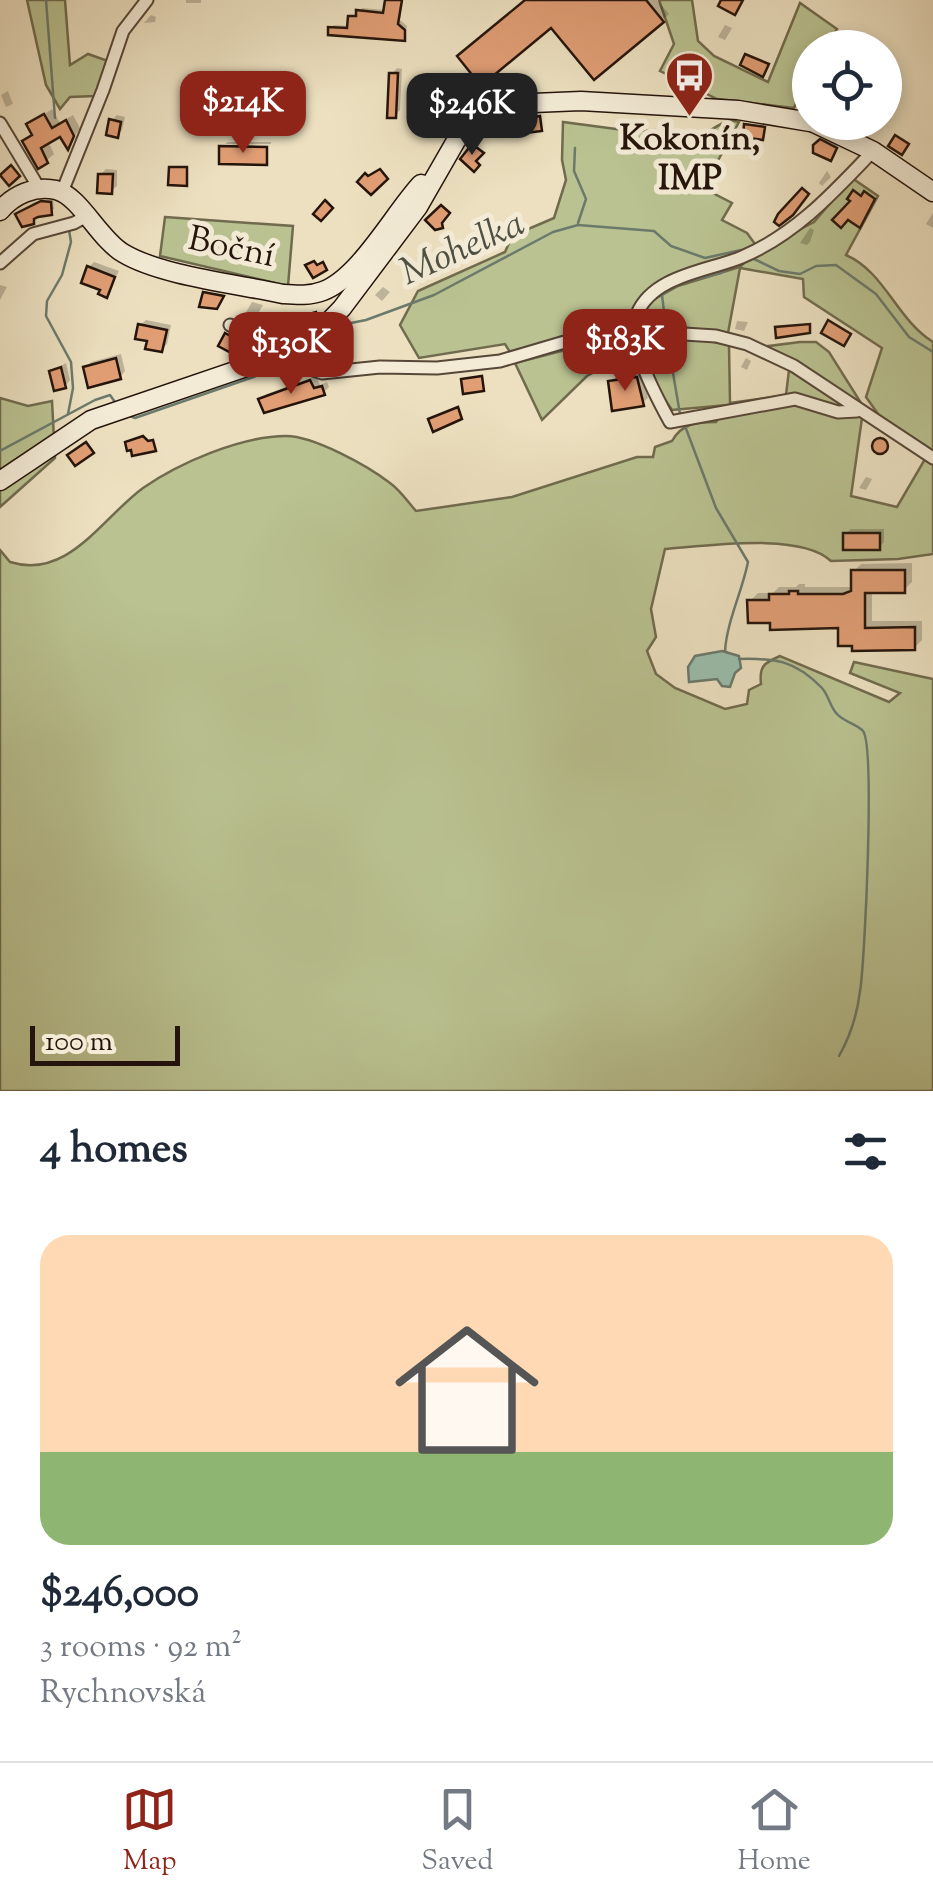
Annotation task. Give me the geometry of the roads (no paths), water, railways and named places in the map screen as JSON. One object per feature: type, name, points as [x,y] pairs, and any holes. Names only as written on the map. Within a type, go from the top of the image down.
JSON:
[{"type":"street","points":[[0,211],[25,192],[39,188],[62,192],[104,90],[119,41],[133,14],[147,0]]},
{"type":"street","points":[[0,481],[78,429],[119,408],[292,359],[329,323],[418,207],[448,152],[470,126],[492,113],[532,104],[582,100],[738,110],[792,119]]},
{"type":"street","points":[[0,123],[39,188]]},
{"type":"street","points":[[851,140],[873,150],[933,192]]},
{"type":"street","points":[[858,411],[838,412],[796,399],[670,422],[649,384],[636,331],[638,310],[665,284],[745,256],[807,219],[873,150]]},
{"type":"street","name":"Boční","points":[[62,192],[104,240],[126,256],[154,266],[283,294],[305,295],[334,286],[418,188],[434,177]]},
{"type":"street","points":[[0,263],[34,234],[86,217]]},
{"type":"street","points":[[230,325],[322,372],[380,366],[437,368],[500,361],[585,336],[636,331],[688,332],[747,344],[794,366],[933,458]]},
{"type":"waterway","points":[[46,0],[55,118]]},
{"type":"waterway","points":[[575,148],[574,171],[586,199],[578,223]]},
{"type":"waterway","name":"Mohelka","points":[[300,359],[351,323],[434,295],[553,232],[578,225],[654,231],[671,246],[705,258],[741,250]]},
{"type":"waterway","points":[[68,414],[73,388],[71,362],[46,316],[47,301],[62,275],[71,242],[69,230]]},
{"type":"waterway","name":"Mohelka","points":[[750,257],[779,271],[800,274],[816,266],[836,265],[876,294],[909,337],[933,352]]},
{"type":"waterway","points":[[680,283],[721,273],[734,265]]},
{"type":"waterway","points":[[666,328],[662,295],[673,286]]},
{"type":"waterway","points":[[667,338],[680,414]]},
{"type":"waterway","name":"Mohelka","points":[[130,416],[135,418],[288,365]]},
{"type":"waterway","name":"Mohelka","points":[[0,451],[95,400],[110,395],[117,405]]},
{"type":"waterway","points":[[685,426],[716,508],[748,562],[729,629],[725,651],[728,653]]},
{"type":"waterway","points":[[739,659],[774,660],[803,672],[822,688],[837,714],[863,731],[867,745],[869,812],[862,972],[855,1017],[839,1056]]},
{"type":"place","name":"Kokonín, IMP","points":[[690,118]]}]
